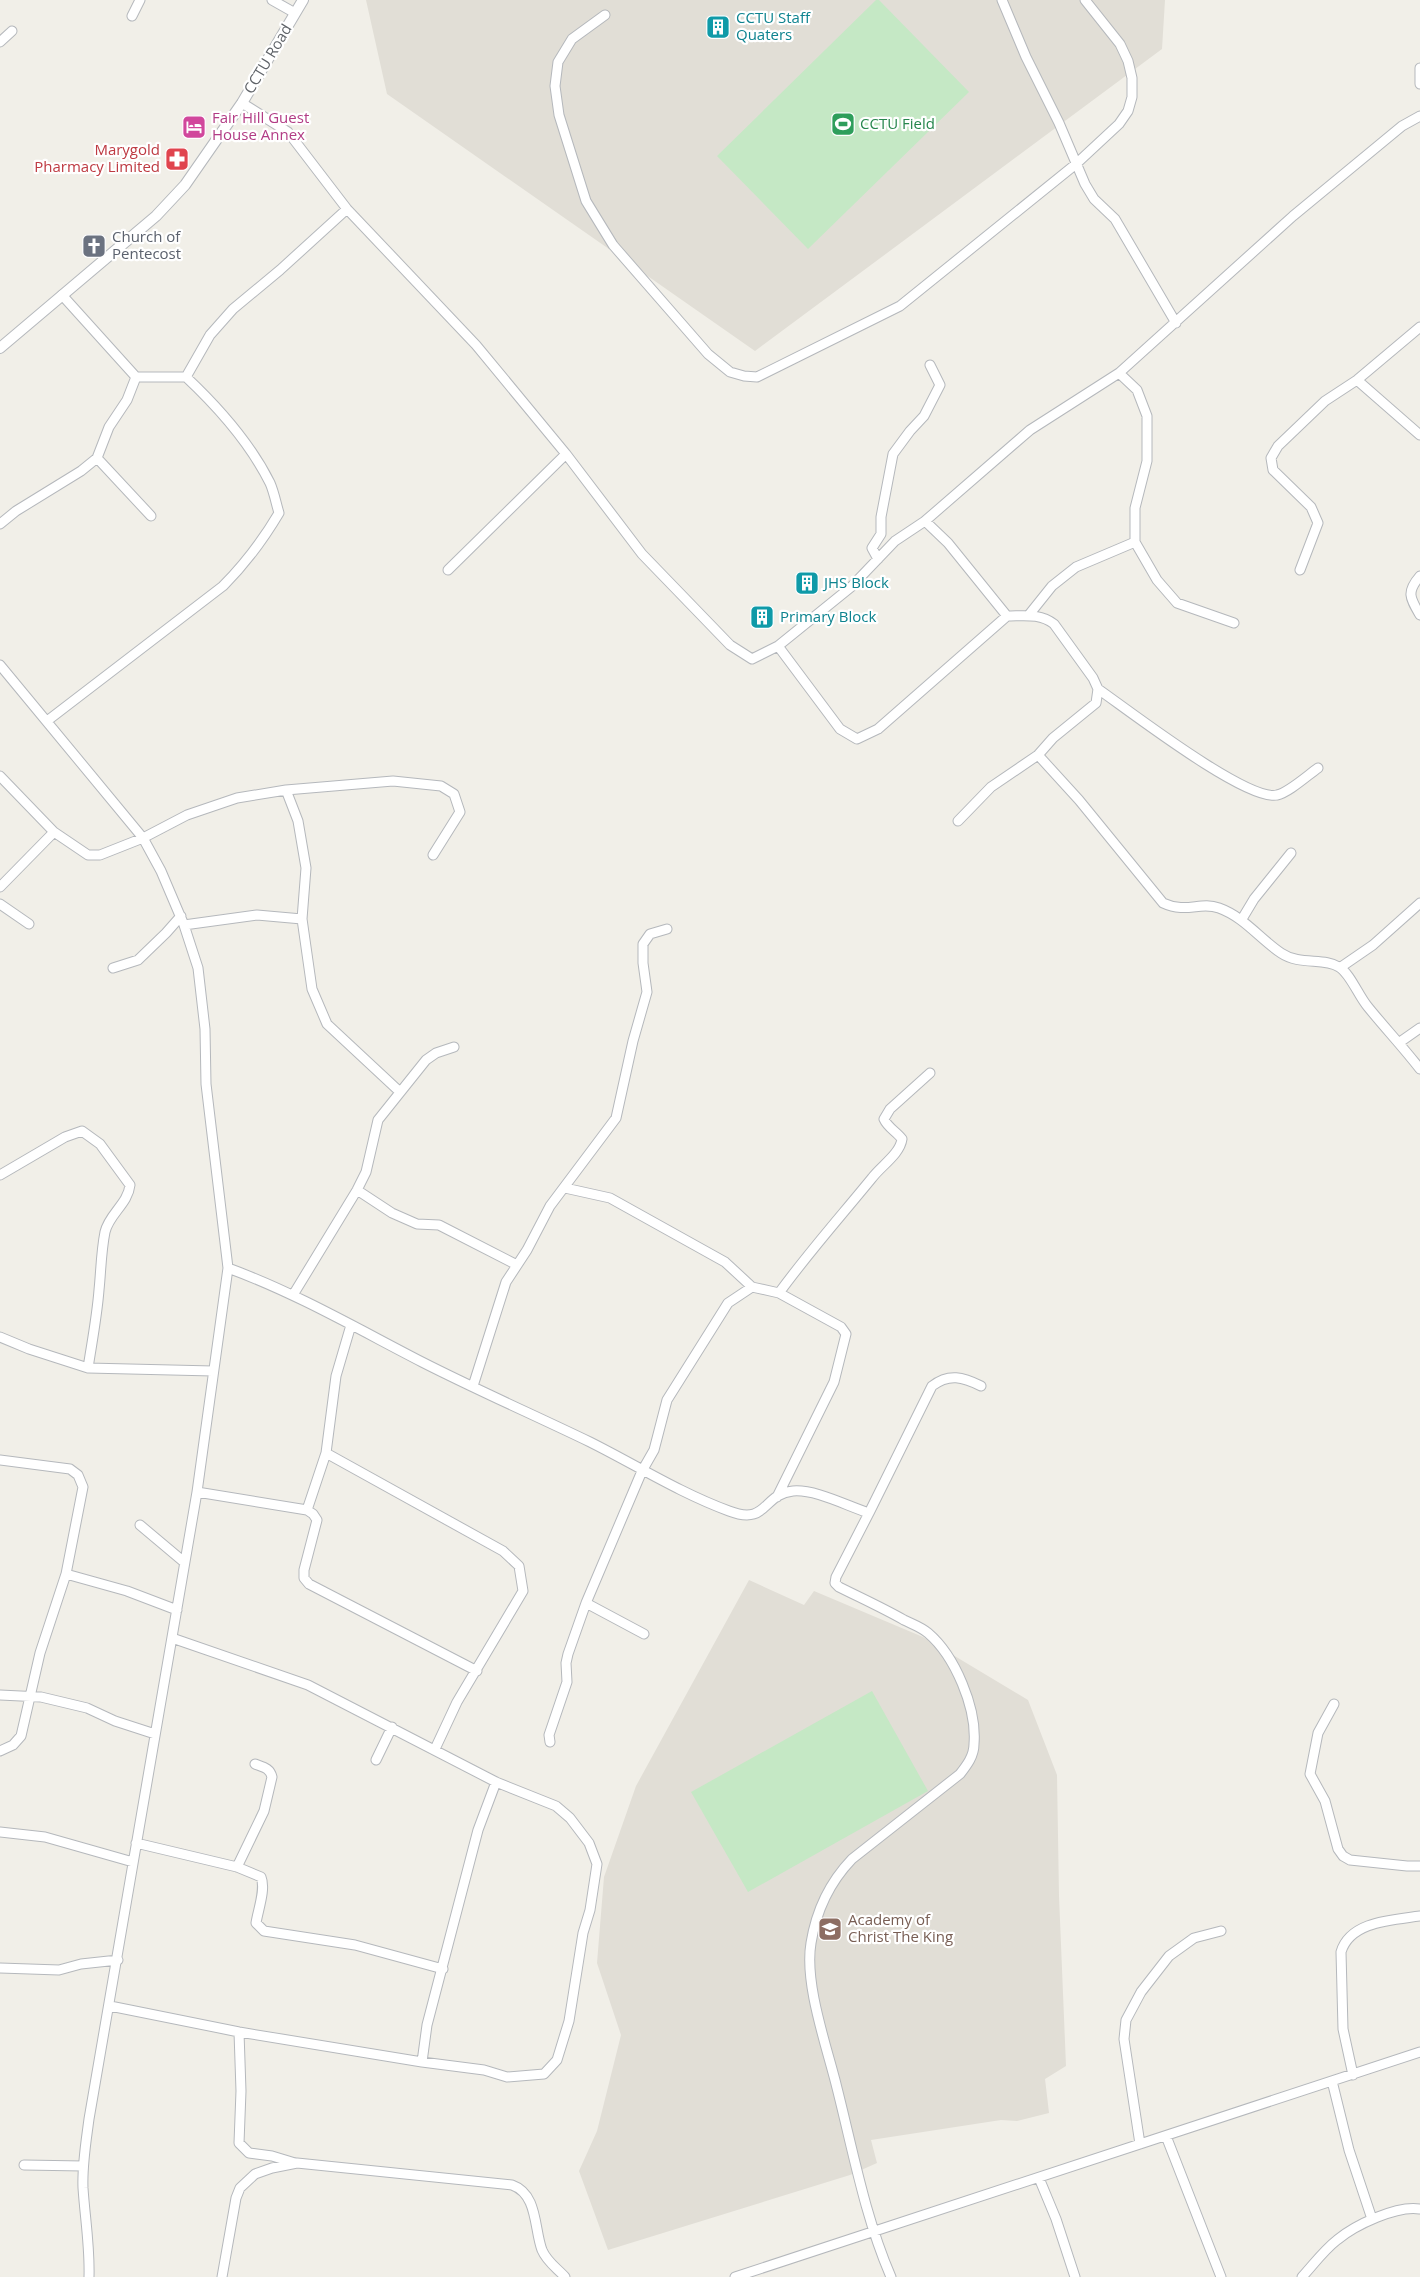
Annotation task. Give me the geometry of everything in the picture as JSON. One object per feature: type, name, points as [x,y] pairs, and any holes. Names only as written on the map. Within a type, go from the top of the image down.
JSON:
[{"type":"street","points":[[132,16],[140,0]]},
{"type":"street","points":[[272,0],[295,13]]},
{"type":"street","name":"CCTU Road","points":[[0,348],[156,216],[186,185],[242,103],[303,0]]},
{"type":"street","points":[[1002,0],[1026,57],[1094,199],[1115,219],[1176,323]]},
{"type":"street","points":[[605,15],[572,39],[558,62],[555,86],[559,115],[586,201],[614,246],[708,354],[730,372],[757,377],[900,306],[1076,164],[1119,124],[1128,111],[1132,97],[1132,78],[1128,61],[1120,44],[1086,0]]},
{"type":"street","points":[[0,42],[12,30]]},
{"type":"street","points":[[1420,68],[1420,84]]},
{"type":"street","points":[[242,103],[288,132],[347,208],[476,345],[566,454],[642,554],[730,645],[752,659],[778,646],[851,587],[895,541],[925,522],[1030,430],[1119,373],[1300,209],[1402,126],[1420,116]]},
{"type":"street","points":[[186,377],[210,335],[233,309],[280,270],[347,208]]},
{"type":"street","points":[[47,721],[223,586],[239,570],[279,513],[270,484],[252,453],[218,409],[186,377],[136,377],[62,295]]},
{"type":"street","points":[[1300,570],[1318,522],[1311,507],[1273,470],[1271,458],[1278,446],[1325,401],[1357,380],[1420,327]]},
{"type":"street","points":[[878,559],[872,548],[881,534],[881,517],[893,454],[924,416],[940,385],[930,365]]},
{"type":"street","points":[[1119,373],[1137,390],[1147,416],[1147,461],[1143,483],[1135,508],[1135,542],[1157,580],[1177,603],[1234,623]]},
{"type":"street","points":[[0,524],[16,511],[81,471],[97,458],[106,434],[127,400],[136,377]]},
{"type":"street","points":[[1357,380],[1420,435]]},
{"type":"street","points":[[448,570],[566,454]]},
{"type":"street","points":[[97,458],[151,516]]},
{"type":"street","points":[[925,522],[948,543],[1008,616]]},
{"type":"street","points":[[1028,616],[1052,586],[1076,566],[1135,542]]},
{"type":"street","points":[[1420,576],[1412,585],[1410,599],[1420,615]]},
{"type":"street","points":[[778,646],[840,729],[857,739],[878,730],[1008,616],[1046,618],[1054,624],[1076,652],[1098,689],[1231,781],[1268,796],[1278,795],[1318,768]]},
{"type":"street","points":[[0,665],[143,838],[161,871],[183,920],[198,968],[204,1029],[206,1084],[228,1268],[198,1492],[184,1562],[118,1960],[89,2119],[83,2166],[83,2188],[90,2249],[89,2277]]},
{"type":"street","points":[[958,821],[991,787],[1038,755],[1054,738],[1096,703],[1098,689]]},
{"type":"street","points":[[1038,755],[1080,800],[1163,903],[1184,909],[1213,906],[1242,919],[1262,938],[1286,956],[1297,960],[1333,964],[1341,967],[1367,1006],[1400,1042],[1420,1069]]},
{"type":"street","points":[[0,776],[54,832],[88,855],[100,855],[143,838],[187,815],[238,798],[286,790],[392,780],[441,786],[454,794],[460,812],[433,855]]},
{"type":"street","points":[[286,790],[298,821],[306,868],[302,919],[312,989],[327,1024],[400,1092]]},
{"type":"street","points":[[0,887],[54,832]]},
{"type":"street","points":[[1242,919],[1254,899],[1291,853]]},
{"type":"street","points":[[1341,967],[1373,945],[1420,903]]},
{"type":"street","points":[[0,904],[29,924]]},
{"type":"street","points":[[113,968],[138,960],[166,933],[183,920],[257,915],[302,919]]},
{"type":"street","points":[[473,1386],[506,1282],[550,1206],[616,1118],[633,1041],[647,992],[643,944],[650,934],[667,929]]},
{"type":"street","points":[[1400,1042],[1420,1028]]},
{"type":"street","points":[[293,1295],[358,1190],[366,1172],[378,1120],[426,1060],[436,1053],[454,1047]]},
{"type":"street","points":[[780,1293],[799,1265],[842,1216],[873,1176],[901,1146],[902,1139],[897,1132],[887,1126],[884,1119],[890,1109],[930,1073]]},
{"type":"street","points":[[0,1175],[65,1136],[82,1132],[100,1144],[130,1185],[128,1195],[110,1220],[106,1230],[99,1266],[99,1290],[88,1368]]},
{"type":"street","points":[[565,1188],[610,1198],[725,1262],[752,1287],[780,1293],[841,1327],[846,1334],[834,1382],[777,1497]]},
{"type":"street","points":[[358,1190],[392,1213],[417,1224],[439,1225],[517,1265]]},
{"type":"street","points":[[228,1268],[293,1295],[591,1443],[642,1471],[728,1511],[745,1516],[754,1515],[777,1497],[791,1491],[809,1492],[869,1513]]},
{"type":"street","points":[[550,1742],[549,1735],[567,1682],[566,1663],[586,1603],[642,1471],[654,1450],[667,1400],[728,1303],[752,1287]]},
{"type":"street","points":[[307,1510],[326,1453],[336,1376],[351,1325]]},
{"type":"street","points":[[0,1337],[29,1349],[88,1368],[213,1371]]},
{"type":"street","points":[[891,2277],[874,2232],[818,2010],[810,1972],[810,1944],[818,1917],[839,1873],[852,1859],[960,1774],[969,1762],[974,1745],[974,1724],[969,1702],[952,1662],[940,1644],[926,1631],[838,1587],[835,1583],[836,1577],[932,1386],[948,1377],[957,1377],[981,1386]]},
{"type":"street","points":[[326,1453],[502,1551],[518,1566],[523,1591],[457,1702],[435,1749]]},
{"type":"street","points":[[0,1460],[70,1469],[78,1475],[83,1487],[66,1574],[40,1653],[28,1697],[21,1736],[13,1745],[0,1751]]},
{"type":"street","points":[[198,1492],[307,1510],[317,1520],[304,1570],[304,1578],[309,1584],[477,1670]]},
{"type":"street","points":[[140,1525],[184,1562]]},
{"type":"street","points":[[66,1574],[127,1591],[176,1610]]},
{"type":"street","points":[[586,1603],[644,1634]]},
{"type":"street","points":[[110,2006],[239,2032],[422,2062],[484,2070],[507,2077],[544,2074],[557,2060],[569,2021],[584,1933],[590,1910],[596,1864],[589,1843],[570,1818],[556,1806],[496,1782],[308,1685],[172,1638]]},
{"type":"street","points":[[0,1695],[41,1697],[87,1708],[115,1721],[155,1734]]},
{"type":"street","points":[[1334,1704],[1318,1733],[1310,1774],[1325,1802],[1338,1850],[1350,1860],[1420,1866]]},
{"type":"street","points":[[376,1760],[392,1727]]},
{"type":"street","points":[[237,1867],[264,1811],[272,1777],[270,1771],[255,1764]]},
{"type":"street","points":[[422,2062],[427,2025],[478,1830],[496,1782]]},
{"type":"street","points":[[0,1832],[45,1837],[133,1862]]},
{"type":"street","points":[[136,1843],[237,1867],[261,1877],[264,1885],[256,1923],[264,1931],[355,1945],[443,1969]]},
{"type":"street","points":[[1352,2074],[1344,2029],[1341,1952],[1344,1942],[1350,1935],[1381,1922],[1420,1916]]},
{"type":"street","points":[[1140,2144],[1124,2039],[1126,2020],[1141,1992],[1169,1956],[1194,1938],[1221,1931]]},
{"type":"street","points":[[0,1968],[59,1970],[81,1964],[118,1960]]},
{"type":"street","points":[[239,2032],[241,2091],[239,2143],[248,2152],[297,2163],[512,2185],[522,2188],[530,2200],[542,2250],[551,2264],[565,2277]]},
{"type":"street","points":[[735,2277],[1420,2052]]},
{"type":"street","points":[[1332,2081],[1349,2150],[1372,2219]]},
{"type":"street","points":[[1166,2136],[1221,2277]]},
{"type":"street","points":[[222,2277],[232,2215],[240,2188],[255,2174],[297,2163]]},
{"type":"street","points":[[24,2165],[83,2166]]},
{"type":"street","points":[[1039,2178],[1056,2219],[1075,2277]]},
{"type":"street","points":[[1302,2277],[1338,2239],[1372,2219],[1406,2209],[1420,2209]]},
{"type":"shaded area","points":[[366,0],[1165,0],[1162,49],[755,351],[387,94]]},
{"type":"shaded area","name":"Academy of Christ The King","points":[[749,1580],[804,1605],[814,1591],[923,1637],[1028,1700],[1057,1775],[1059,1896],[1066,2066],[1045,2079],[1049,2113],[1017,2121],[1001,2120],[871,2140],[877,2163],[850,2175],[608,2250],[579,2171],[597,2131],[621,2035],[597,1963],[604,1877],[636,1786]]},
{"type":"green space","name":"CCTU Field","points":[[876,0],[879,0],[969,92],[808,249],[717,156]]},
{"type":"green space","points":[[872,1691],[928,1791],[748,1892],[691,1792]]},
{"type":"place","name":"CCTU Staff Quaters","points":[[718,27]]},
{"type":"place","name":"CCTU Field","points":[[843,124]]},
{"type":"place","name":"Fair Hill Guest House Annex","points":[[194,127]]},
{"type":"place","name":"Marygold Pharmacy Limited","points":[[177,159]]},
{"type":"place","name":"Church of Pentecost","points":[[94,246]]},
{"type":"place","name":"JHS Block","points":[[807,583]]},
{"type":"place","name":"Primary Block","points":[[762,617]]},
{"type":"place","name":"Academy of Christ The King","points":[[830,1929]]}]
